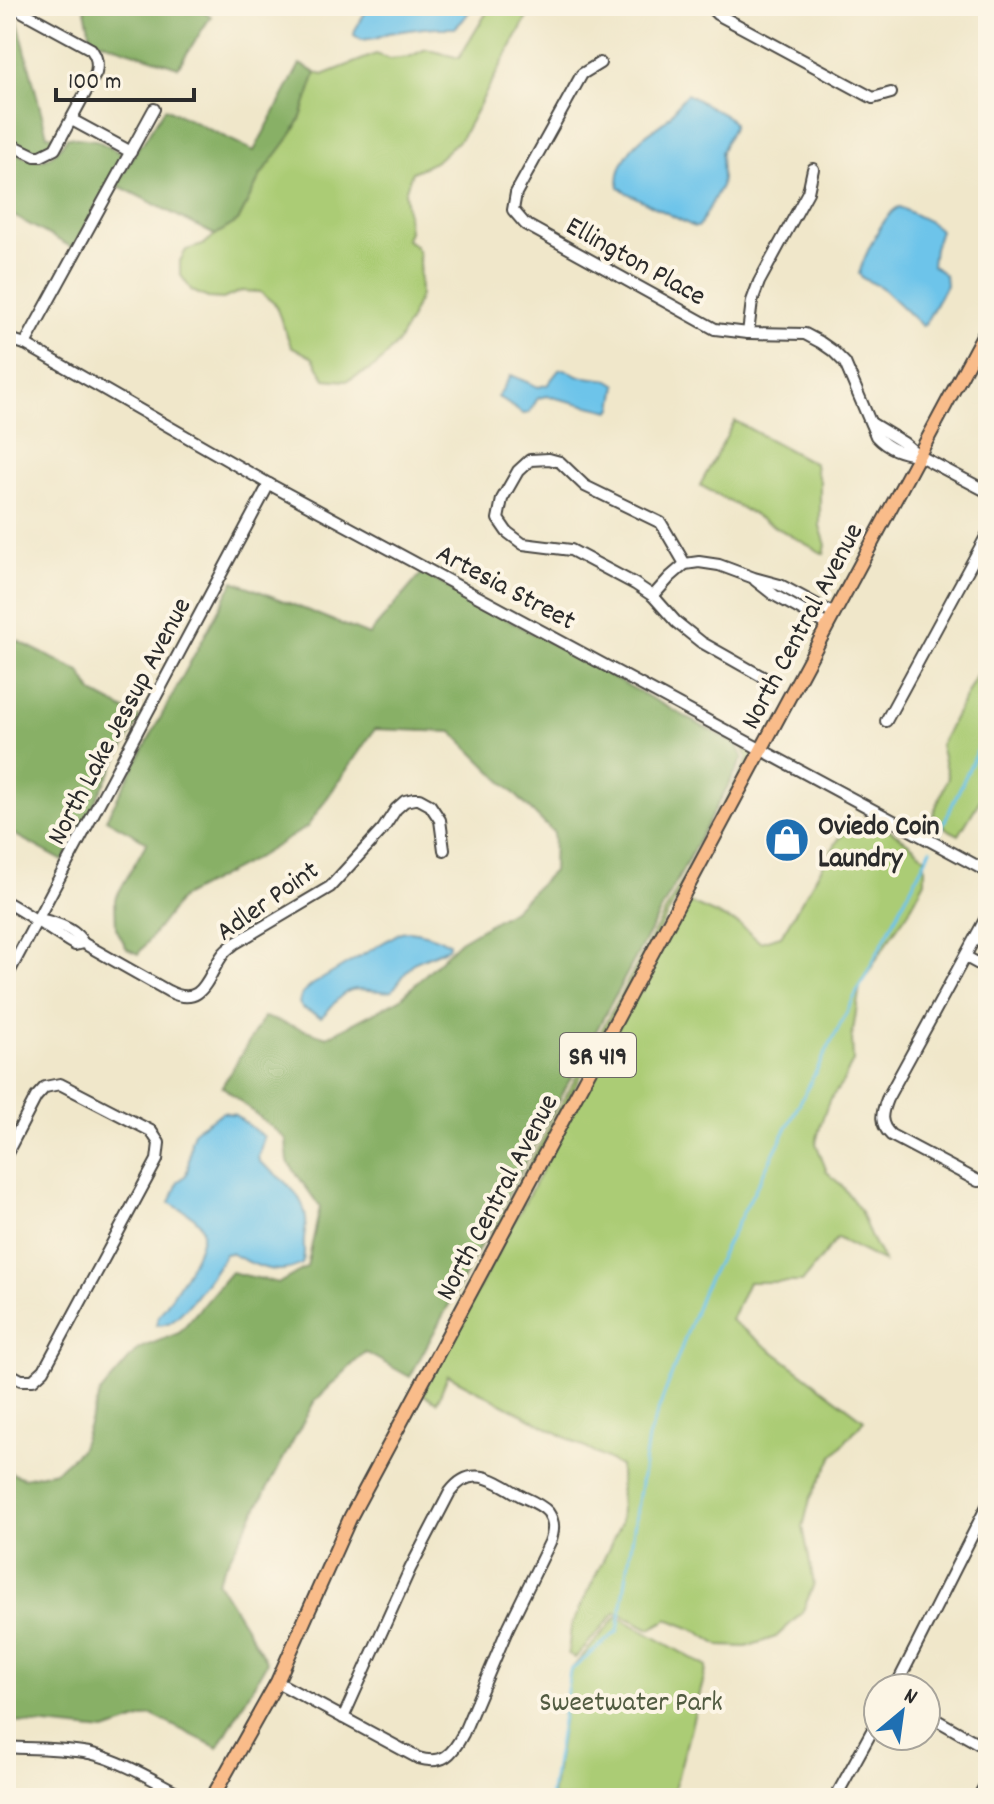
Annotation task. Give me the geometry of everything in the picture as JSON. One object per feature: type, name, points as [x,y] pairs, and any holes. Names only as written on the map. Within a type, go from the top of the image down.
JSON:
[{"type":"main road","name":"North Central Avenue","points":[[212,1798],[277,1682],[351,1516],[988,326]]},
{"type":"street","points":[[6,142],[28,154],[41,156],[55,149],[98,65],[91,49],[12,6]]},
{"type":"street","points":[[709,6],[717,14],[873,98],[891,93]]},
{"type":"street","name":"Ellington Place","points":[[600,63],[582,74],[516,193],[513,210],[525,224],[715,329],[805,334],[833,351],[845,363],[871,423],[918,455],[988,492]]},
{"type":"street","points":[[25,344],[154,109]]},
{"type":"street","points":[[72,120],[131,152]]},
{"type":"street","points":[[748,333],[752,301],[759,282],[808,192],[813,169]]},
{"type":"street","name":"Artesia Street","points":[[6,338],[25,344],[269,484],[988,872]]},
{"type":"street","points":[[685,564],[661,523],[585,486],[560,462],[530,460],[518,471],[502,499],[498,519],[507,532],[523,544],[571,550],[635,584],[653,596],[676,622],[701,642],[770,681]]},
{"type":"street","name":"North Lake Jessup Avenue","points":[[6,978],[269,484]]},
{"type":"street","points":[[886,721],[988,533]]},
{"type":"street","points":[[653,596],[685,564],[699,562],[719,565],[780,585],[831,620]]},
{"type":"street","name":"Adler Point","points":[[6,902],[75,945],[83,943],[168,991],[188,997],[206,985],[223,954],[234,944],[330,887],[405,801],[419,799],[430,805],[440,820],[444,850]]},
{"type":"street","points":[[988,914],[887,1099],[881,1117],[891,1135],[978,1181],[988,1180]]},
{"type":"street","points":[[966,957],[988,969]]},
{"type":"street","points":[[6,1155],[36,1097],[45,1087],[60,1084],[151,1131],[159,1143],[157,1160],[44,1370],[33,1380],[21,1380],[6,1372]]},
{"type":"street","points":[[277,1682],[343,1718],[418,1758],[439,1760],[449,1754],[463,1734],[508,1628],[550,1542],[554,1531],[547,1511],[490,1478],[467,1477],[456,1483],[410,1569],[343,1718]]},
{"type":"street","points":[[903,1672],[988,1504]]},
{"type":"street","points":[[942,1723],[988,1749]]},
{"type":"street","points":[[6,1747],[89,1753],[139,1772],[188,1798]]},
{"type":"street","points":[[835,1798],[862,1749]]},
{"type":"street","points":[[978,1798],[988,1780]]},
{"type":"green space","points":[[84,6],[194,6],[211,16],[178,67],[91,38]]},
{"type":"green space","points":[[494,6],[533,6],[462,137],[435,162],[412,172],[405,192],[409,232],[406,239],[419,253],[420,295],[397,344],[377,365],[346,381],[325,379],[313,358],[291,346],[275,304],[260,292],[241,291],[223,299],[208,298],[192,291],[180,274],[180,261],[186,250],[203,245],[238,221],[261,175],[294,131],[316,73],[323,75],[376,54],[390,59],[409,57],[426,49],[459,58],[487,12]]},
{"type":"green space","points":[[6,9],[16,14],[47,135],[57,136],[40,150],[6,136]]},
{"type":"green space","points":[[300,64],[316,73],[301,117],[261,175],[238,221],[215,235],[119,186],[111,197],[140,144],[165,108],[254,151]]},
{"type":"green space","points":[[67,137],[96,140],[124,155],[73,248],[6,212],[6,148],[40,160],[54,154]]},
{"type":"green space","points":[[735,421],[815,464],[820,481],[820,526],[826,545],[824,554],[700,485]]},
{"type":"green space","points":[[422,573],[737,745],[743,758],[410,1377],[365,1352],[314,1402],[217,1581],[267,1662],[218,1748],[152,1715],[105,1731],[6,1721],[6,1471],[24,1478],[56,1471],[80,1450],[100,1393],[138,1349],[179,1333],[231,1272],[279,1283],[307,1267],[320,1207],[288,1162],[286,1139],[222,1086],[264,1017],[327,1037],[400,999],[460,941],[513,910],[553,871],[554,833],[452,732],[375,729],[307,827],[182,897],[138,954],[127,949],[116,928],[115,899],[147,842],[106,819],[234,581],[369,635]]},
{"type":"green space","points":[[6,635],[80,672],[93,693],[140,718],[63,861],[6,830]]},
{"type":"green space","points":[[988,653],[988,780],[959,835],[947,829],[933,814],[948,778],[940,745]]},
{"type":"green space","points":[[742,745],[755,752],[495,1236],[492,1233],[747,760]]},
{"type":"green space","points":[[870,820],[899,836],[925,857],[925,881],[860,986],[852,1038],[853,1061],[829,1101],[816,1143],[827,1172],[860,1210],[884,1262],[837,1238],[802,1282],[748,1282],[731,1320],[864,1420],[833,1456],[810,1499],[803,1527],[814,1584],[802,1613],[776,1637],[746,1647],[720,1646],[697,1631],[668,1619],[650,1629],[616,1612],[575,1658],[568,1654],[571,1627],[621,1523],[620,1466],[448,1375],[437,1402],[422,1394],[686,901],[739,924],[760,942],[781,936],[838,840],[852,823]]},
{"type":"green space","name":"Sweetwater Park","points":[[617,1616],[707,1667],[672,1798],[552,1798],[570,1671]]},
{"type":"water","points":[[369,6],[473,6],[455,28],[423,28],[362,40],[354,35],[355,30]]},
{"type":"water","points":[[687,94],[728,117],[733,123],[721,152],[721,186],[698,227],[627,193],[619,187],[618,180],[624,160],[632,148],[667,119]]},
{"type":"water","points":[[899,207],[940,230],[932,265],[945,275],[946,285],[922,326],[881,287],[859,274],[881,227]]},
{"type":"water","points":[[565,369],[577,376],[609,380],[617,385],[613,408],[610,411],[547,396],[538,398],[529,413],[523,414],[498,397],[511,375],[538,387],[547,385],[559,370]]},
{"type":"water","points":[[408,931],[449,943],[448,948],[413,963],[392,991],[350,990],[321,1017],[302,1008],[299,1003],[302,994],[312,985],[401,932]]},
{"type":"water","points":[[223,1112],[235,1115],[264,1137],[258,1158],[260,1162],[290,1186],[301,1202],[306,1222],[302,1264],[275,1270],[230,1253],[225,1254],[183,1311],[168,1323],[156,1325],[194,1258],[202,1234],[201,1226],[195,1219],[170,1203],[178,1182],[186,1175],[195,1130]]},
{"type":"waterway","points":[[938,836],[988,727]]},
{"type":"waterway","points":[[550,1798],[570,1671],[618,1631],[648,1438],[703,1290],[931,849]]},
{"type":"place","name":"Oviedo Coin Laundry","points":[[787,840]]}]
